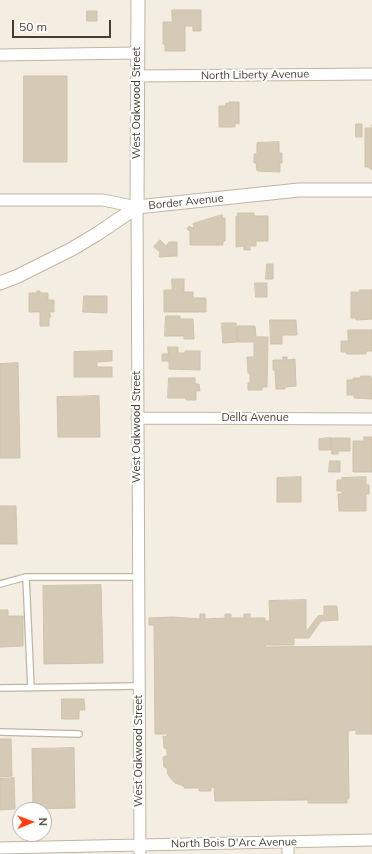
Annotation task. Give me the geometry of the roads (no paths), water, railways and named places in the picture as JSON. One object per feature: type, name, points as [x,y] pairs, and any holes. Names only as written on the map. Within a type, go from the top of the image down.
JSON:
[{"type":"street","name":"West Oakwood Street","points":[[138,0],[137,418],[140,849]]},
{"type":"street","points":[[0,55],[137,53]]},
{"type":"street","name":"North Liberty Avenue","points":[[138,76],[372,74]]},
{"type":"street","name":"Border Avenue","points":[[0,200],[103,200],[137,207],[299,190],[372,190]]},
{"type":"street","points":[[0,283],[72,250],[137,207]]},
{"type":"street","name":"Della Avenue","points":[[137,418],[372,419]]},
{"type":"street","name":"North Bois D'Arc Avenue","points":[[0,848],[140,849],[288,842],[372,840]]},
{"type":"street","points":[[288,842],[288,854]]},
{"type":"lane","points":[[0,584],[26,577],[138,577]]},
{"type":"lane","points":[[26,577],[31,688]]},
{"type":"lane","points":[[0,688],[139,686]]},
{"type":"lane","points":[[0,732],[78,734]]}]
